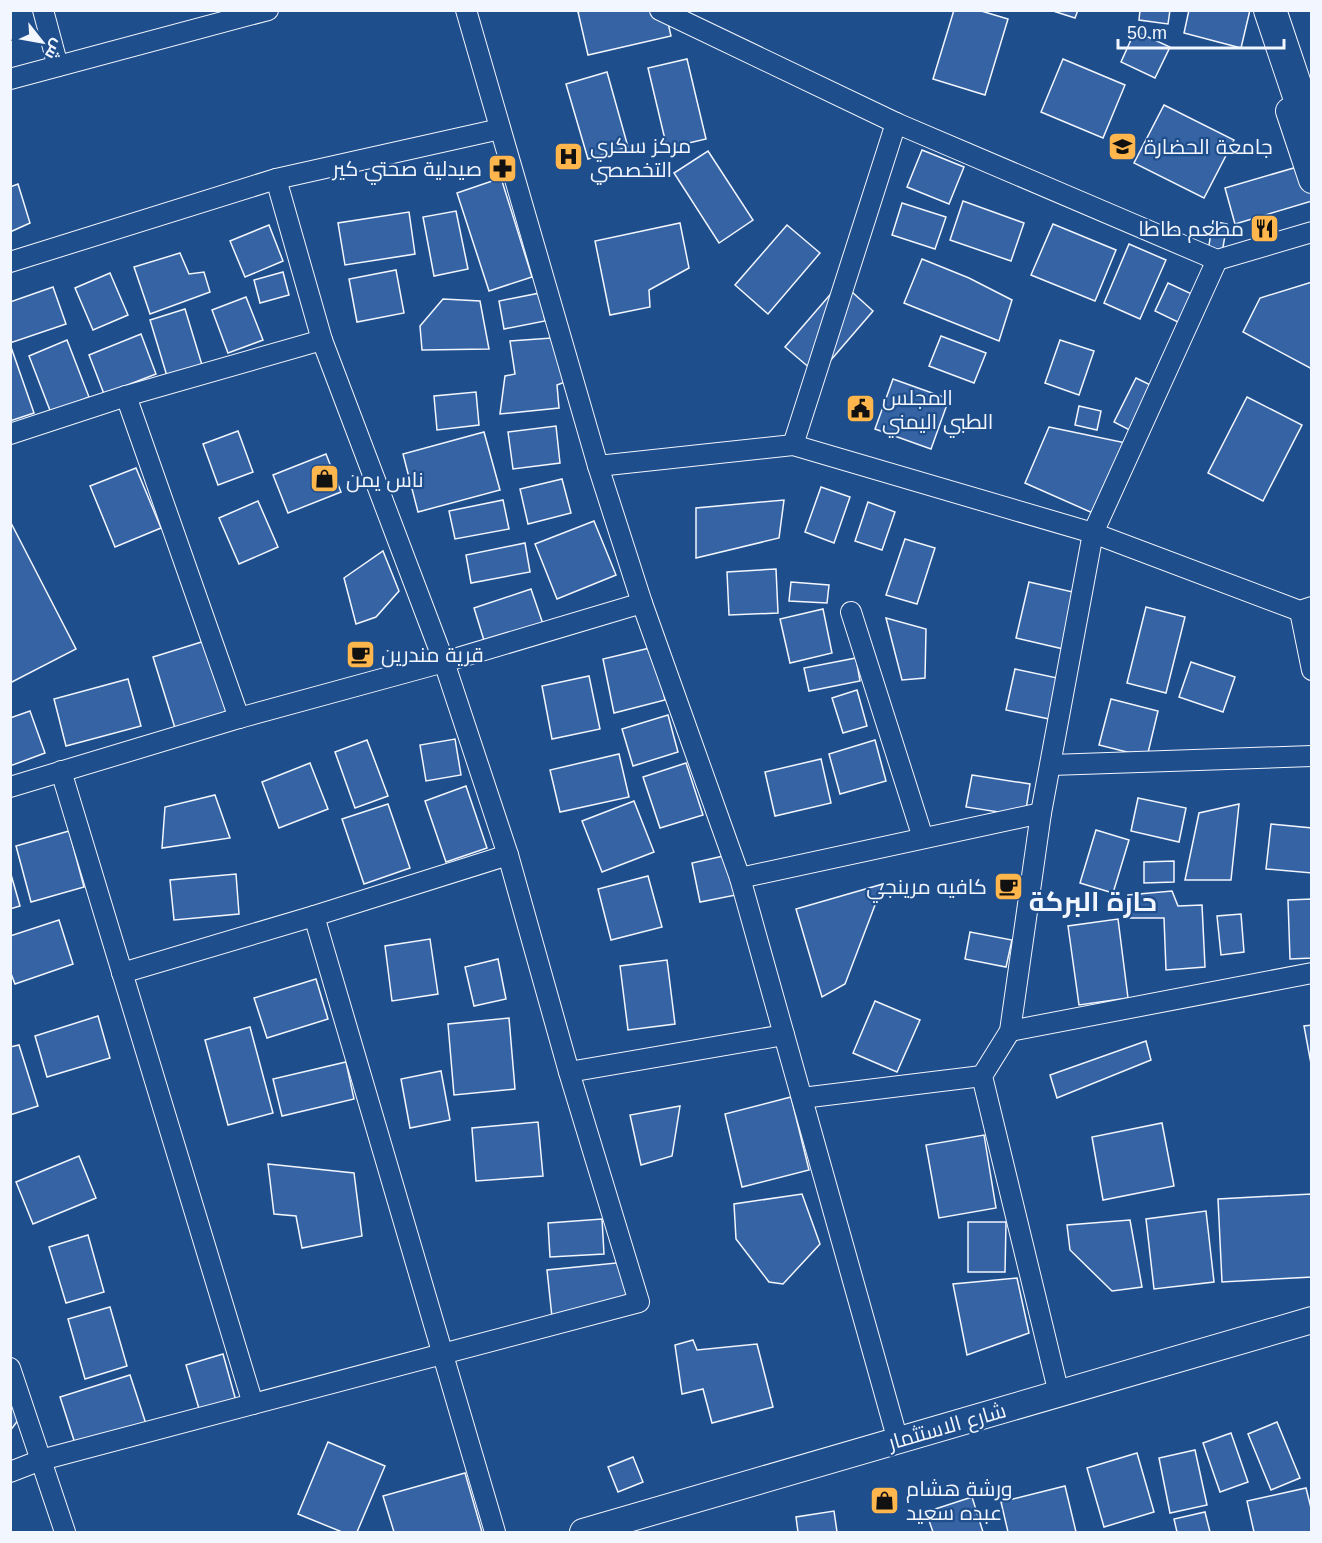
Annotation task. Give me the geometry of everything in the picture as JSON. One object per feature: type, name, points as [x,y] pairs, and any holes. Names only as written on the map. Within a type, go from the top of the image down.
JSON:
[{"type":"main road","points":[[1270,10],[1311,135]]},
{"type":"main road","points":[[1291,10],[1311,69]]},
{"type":"street","points":[[43,10],[58,66]]},
{"type":"street","points":[[10,79],[268,10]]},
{"type":"street","points":[[465,10],[598,466],[642,603],[740,878],[898,1441]]},
{"type":"street","points":[[660,10],[896,123],[1217,260],[1311,232]]},
{"type":"street","points":[[1257,10],[1311,180]]},
{"type":"street","points":[[793,445],[896,123]]},
{"type":"street","points":[[10,262],[276,179],[500,129]]},
{"type":"street","points":[[10,1472],[41,1460],[639,1302],[569,1072],[508,855],[444,662],[322,340],[276,179]]},
{"type":"street","points":[[1059,1394],[982,1076],[1010,1031],[1041,813],[1093,533],[1217,260]]},
{"type":"street","points":[[10,434],[126,396],[322,340]]},
{"type":"street","points":[[126,396],[238,718]]},
{"type":"street","points":[[598,466],[793,445],[1093,533],[1306,609],[1311,670]]},
{"type":"street","points":[[10,787],[238,718],[444,662],[642,603]]},
{"type":"street","points":[[851,612],[923,838]]},
{"type":"street","points":[[1051,765],[1311,756]]},
{"type":"street","points":[[61,771],[253,1404]]},
{"type":"street","points":[[740,878],[1041,813]]},
{"type":"street","points":[[122,973],[508,855]]},
{"type":"street","points":[[314,916],[495,1533]]},
{"type":"street","points":[[1010,1031],[1311,973]]},
{"type":"street","points":[[569,1072],[784,1035]]},
{"type":"street","points":[[802,1098],[982,1076]]},
{"type":"street","name":"شارع الاستثمار","points":[[583,1533],[1311,1320]]},
{"type":"street","points":[[10,1368],[65,1533]]},
{"type":"building","points":[[583,10],[665,10],[671,36],[588,55],[578,12]]},
{"type":"building","points":[[954,10],[978,10],[1008,19],[985,95],[933,79]]},
{"type":"building","points":[[1050,10],[1078,10],[1075,18]]},
{"type":"building","points":[[1140,10],[1170,10],[1168,24],[1139,20]]},
{"type":"building","points":[[1189,10],[1250,10],[1241,48],[1184,33]]},
{"type":"building","points":[[1135,31],[1170,47],[1155,78],[1121,62]]},
{"type":"building","points":[[687,59],[706,139],[667,148],[648,68]]},
{"type":"building","points":[[1063,59],[1125,85],[1103,138],[1041,112]]},
{"type":"building","points":[[607,72],[628,147],[588,159],[566,84]]},
{"type":"building","points":[[1164,105],[1234,140],[1204,198],[1134,163]]},
{"type":"building","points":[[922,150],[964,167],[949,204],[907,187]]},
{"type":"building","points":[[708,151],[753,220],[719,243],[674,173]]},
{"type":"building","points":[[1304,165],[1312,190],[1312,201],[1235,224],[1225,188]]},
{"type":"building","points":[[501,178],[532,277],[489,291],[457,193]]},
{"type":"building","points":[[18,184],[30,223],[10,232],[10,187]]},
{"type":"building","points":[[963,201],[1024,223],[1011,261],[950,240]]},
{"type":"building","points":[[902,203],[946,217],[935,249],[892,235]]},
{"type":"building","points":[[456,211],[468,269],[434,276],[423,217]]},
{"type":"building","points":[[409,212],[415,254],[345,265],[338,223]]},
{"type":"building","points":[[1213,221],[1227,224],[1222,253],[1208,251]]},
{"type":"building","points":[[680,223],[689,268],[649,290],[650,307],[610,315],[595,241]]},
{"type":"building","points":[[1053,224],[1116,250],[1095,301],[1031,275]]},
{"type":"building","points":[[269,225],[283,261],[245,277],[230,241]]},
{"type":"building","points":[[787,225],[820,253],[768,314],[735,285]]},
{"type":"building","points":[[1129,244],[1166,260],[1140,319],[1104,303]]},
{"type":"building","points":[[180,253],[189,274],[204,272],[210,292],[150,314],[134,267]]},
{"type":"building","points":[[922,259],[969,278],[1012,300],[999,341],[904,303]]},
{"type":"building","points":[[396,270],[404,313],[357,322],[349,279]]},
{"type":"building","points":[[283,272],[289,295],[260,303],[254,280]]},
{"type":"building","points":[[110,273],[128,315],[93,330],[75,288]]},
{"type":"building","points":[[841,282],[873,311],[818,375],[785,347]]},
{"type":"building","points":[[1312,282],[1312,369],[1243,332],[1260,298]]},
{"type":"building","points":[[1168,283],[1194,295],[1180,323],[1155,311]]},
{"type":"building","points":[[53,287],[66,324],[10,343],[10,302]]},
{"type":"building","points":[[540,293],[545,321],[504,329],[499,301]]},
{"type":"building","points":[[246,297],[263,340],[228,353],[212,310]]},
{"type":"building","points":[[443,299],[480,301],[489,349],[422,350],[420,326]]},
{"type":"building","points":[[185,309],[202,365],[167,376],[150,320]]},
{"type":"building","points":[[141,334],[156,374],[104,394],[89,355]]},
{"type":"building","points":[[941,336],[986,353],[974,383],[929,366]]},
{"type":"building","points":[[552,338],[565,382],[557,385],[559,408],[500,414],[505,376],[515,374],[510,341]]},
{"type":"building","points":[[67,340],[89,397],[51,413],[29,356]]},
{"type":"building","points":[[1060,340],[1094,351],[1079,395],[1045,383]]},
{"type":"building","points":[[10,347],[34,413],[10,421]]},
{"type":"building","points":[[1136,378],[1167,393],[1145,438],[1114,422]]},
{"type":"building","points":[[893,379],[949,399],[931,449],[875,429]]},
{"type":"building","points":[[476,392],[479,425],[437,430],[434,396]]},
{"type":"building","points":[[1247,397],[1302,425],[1263,501],[1208,473]]},
{"type":"building","points":[[1079,406],[1101,411],[1097,430],[1075,425]]},
{"type":"building","points":[[556,426],[560,463],[513,469],[508,432]]},
{"type":"building","points":[[1049,427],[1126,443],[1095,514],[1025,483]]},
{"type":"building","points":[[238,431],[253,472],[218,485],[203,444]]},
{"type":"building","points":[[484,432],[500,490],[418,512],[403,454]]},
{"type":"building","points":[[326,454],[341,492],[288,513],[273,475]]},
{"type":"building","points":[[136,468],[161,528],[115,547],[90,486]]},
{"type":"building","points":[[562,479],[571,513],[528,524],[520,489]]},
{"type":"building","points":[[821,487],[850,497],[834,543],[805,532]]},
{"type":"building","points":[[503,500],[509,529],[455,539],[449,511]]},
{"type":"building","points":[[784,500],[779,538],[696,558],[696,508]]},
{"type":"building","points":[[258,501],[278,547],[239,564],[219,518]]},
{"type":"building","points":[[868,502],[895,512],[882,550],[855,541]]},
{"type":"building","points":[[10,521],[76,649],[10,683]]},
{"type":"building","points":[[594,521],[616,575],[557,599],[535,544]]},
{"type":"building","points":[[905,539],[935,548],[917,604],[886,595]]},
{"type":"building","points":[[525,543],[530,572],[471,583],[466,555]]},
{"type":"building","points":[[383,551],[399,591],[376,617],[356,624],[344,578]]},
{"type":"building","points":[[776,569],[778,613],[729,615],[727,572]]},
{"type":"building","points":[[791,582],[829,585],[827,603],[789,601]]},
{"type":"building","points":[[1029,582],[1086,595],[1072,651],[1016,638]]},
{"type":"building","points":[[531,589],[544,627],[486,647],[474,608]]},
{"type":"building","points":[[1146,607],[1185,617],[1166,693],[1127,683]]},
{"type":"building","points":[[823,609],[832,653],[790,663],[780,619]]},
{"type":"building","points":[[886,618],[926,629],[925,678],[902,680]]},
{"type":"building","points":[[208,640],[229,711],[175,728],[153,657]]},
{"type":"building","points":[[654,647],[665,700],[614,713],[603,659]]},
{"type":"building","points":[[856,658],[860,681],[809,691],[804,668]]},
{"type":"building","points":[[1191,662],[1235,677],[1223,712],[1179,697]]},
{"type":"building","points":[[1015,669],[1062,679],[1054,720],[1006,710]]},
{"type":"building","points":[[589,676],[600,729],[552,739],[542,686]]},
{"type":"building","points":[[128,679],[141,726],[66,746],[54,699]]},
{"type":"building","points":[[857,690],[867,726],[843,733],[832,698]]},
{"type":"building","points":[[1111,699],[1158,711],[1147,757],[1099,745]]},
{"type":"building","points":[[30,711],[45,753],[10,766],[10,718]]},
{"type":"building","points":[[668,715],[678,752],[633,766],[622,729]]},
{"type":"building","points":[[455,739],[461,775],[426,781],[420,745]]},
{"type":"building","points":[[367,740],[388,796],[355,808],[335,752]]},
{"type":"building","points":[[875,740],[886,781],[840,794],[829,754]]},
{"type":"building","points":[[619,754],[629,797],[560,812],[550,770]]},
{"type":"building","points":[[821,759],[831,803],[775,816],[765,772]]},
{"type":"building","points":[[310,763],[328,809],[279,828],[262,782]]},
{"type":"building","points":[[686,763],[703,815],[660,828],[643,777]]},
{"type":"building","points":[[972,775],[1030,784],[1025,816],[966,807]]},
{"type":"building","points":[[466,786],[487,848],[446,862],[425,801]]},
{"type":"building","points":[[215,795],[230,838],[162,848],[165,807]]},
{"type":"building","points":[[1138,798],[1186,808],[1179,842],[1131,831]]},
{"type":"building","points":[[634,801],[654,852],[602,872],[582,821]]},
{"type":"building","points":[[388,804],[410,868],[364,884],[342,819]]},
{"type":"building","points":[[1239,804],[1231,880],[1185,880],[1199,813]]},
{"type":"building","points":[[1271,824],[1312,828],[1312,873],[1266,869]]},
{"type":"building","points":[[1096,830],[1129,840],[1113,893],[1080,883]]},
{"type":"building","points":[[69,831],[84,887],[31,902],[16,846]]},
{"type":"building","points":[[728,855],[736,895],[700,902],[692,863]]},
{"type":"building","points":[[1174,861],[1174,882],[1144,883],[1144,862]]},
{"type":"building","points":[[10,871],[20,906],[10,909]]},
{"type":"building","points":[[236,874],[239,914],[174,920],[170,880]]},
{"type":"building","points":[[648,876],[662,927],[611,940],[598,889]]},
{"type":"building","points":[[883,884],[845,984],[822,997],[796,909]]},
{"type":"building","points":[[1172,891],[1178,906],[1202,905],[1205,967],[1166,970],[1164,918],[1128,918],[1128,895]]},
{"type":"building","points":[[1312,899],[1312,958],[1290,959],[1288,900]]},
{"type":"building","points":[[1241,914],[1244,952],[1221,955],[1217,916]]},
{"type":"building","points":[[1118,919],[1128,998],[1079,1005],[1068,926]]},
{"type":"building","points":[[59,920],[73,964],[15,984],[10,971],[10,936]]},
{"type":"building","points":[[970,932],[1012,940],[1006,967],[965,959]]},
{"type":"building","points":[[430,939],[438,994],[392,1001],[385,946]]},
{"type":"building","points":[[498,959],[506,999],[474,1006],[465,967]]},
{"type":"building","points":[[667,960],[675,1024],[628,1030],[620,966]]},
{"type":"building","points":[[316,979],[328,1019],[267,1038],[254,998]]},
{"type":"building","points":[[875,1001],[920,1020],[897,1072],[853,1053]]},
{"type":"building","points":[[98,1016],[110,1058],[47,1077],[35,1036]]},
{"type":"building","points":[[509,1018],[515,1089],[454,1095],[448,1024]]},
{"type":"building","points":[[1312,1025],[1312,1069],[1304,1026]]},
{"type":"building","points":[[250,1027],[273,1113],[228,1125],[205,1040]]},
{"type":"building","points":[[1146,1041],[1151,1060],[1057,1098],[1050,1075]]},
{"type":"building","points":[[19,1045],[38,1106],[10,1115],[10,1047]]},
{"type":"building","points":[[346,1062],[354,1099],[282,1116],[273,1079]]},
{"type":"building","points":[[441,1071],[450,1120],[410,1128],[401,1079]]},
{"type":"building","points":[[791,1097],[809,1170],[742,1187],[725,1114]]},
{"type":"building","points":[[680,1106],[672,1156],[641,1165],[630,1115]]},
{"type":"building","points":[[538,1122],[543,1176],[476,1181],[472,1128]]},
{"type":"building","points":[[1162,1123],[1174,1186],[1103,1200],[1092,1137]]},
{"type":"building","points":[[984,1135],[996,1208],[939,1218],[926,1145]]},
{"type":"building","points":[[79,1156],[96,1198],[33,1224],[16,1182]]},
{"type":"building","points":[[268,1164],[354,1173],[362,1236],[302,1248],[296,1216],[274,1214]]},
{"type":"building","points":[[802,1194],[820,1244],[783,1284],[769,1282],[736,1239],[734,1204]]},
{"type":"building","points":[[1311,1194],[1312,1277],[1222,1282],[1218,1199]]},
{"type":"building","points":[[1206,1211],[1214,1282],[1154,1289],[1146,1219]]},
{"type":"building","points":[[602,1219],[604,1254],[550,1257],[548,1223]]},
{"type":"building","points":[[1130,1220],[1142,1287],[1112,1291],[1070,1250],[1067,1225]]},
{"type":"building","points":[[968,1222],[1006,1222],[1005,1272],[968,1272]]},
{"type":"building","points":[[88,1235],[104,1292],[66,1303],[49,1247]]},
{"type":"building","points":[[626,1262],[635,1295],[552,1317],[547,1270]]},
{"type":"building","points":[[1017,1278],[1029,1333],[967,1355],[953,1284]]},
{"type":"building","points":[[110,1307],[127,1366],[85,1379],[68,1319]]},
{"type":"building","points":[[693,1340],[697,1350],[757,1344],[773,1407],[712,1423],[703,1389],[682,1394],[675,1345]]},
{"type":"building","points":[[223,1354],[236,1401],[200,1412],[186,1365]]},
{"type":"building","points":[[130,1375],[149,1433],[79,1456],[60,1397]]},
{"type":"building","points":[[10,1406],[22,1415],[10,1431]]},
{"type":"building","points":[[1277,1422],[1300,1478],[1271,1490],[1248,1434]]},
{"type":"building","points":[[1231,1433],[1248,1482],[1220,1492],[1203,1443]]},
{"type":"building","points":[[328,1442],[385,1466],[357,1532],[342,1532],[298,1514]]},
{"type":"building","points":[[1195,1450],[1207,1505],[1170,1513],[1159,1458]]},
{"type":"building","points":[[1137,1453],[1154,1512],[1104,1527],[1087,1468]]},
{"type":"building","points":[[633,1457],[643,1482],[618,1492],[608,1467]]},
{"type":"building","points":[[465,1473],[482,1532],[394,1532],[383,1496]]},
{"type":"building","points":[[1065,1486],[1076,1532],[1008,1532],[1001,1502]]},
{"type":"building","points":[[1306,1488],[1312,1512],[1312,1532],[1254,1532],[1247,1501]]},
{"type":"building","points":[[972,1497],[983,1532],[933,1532],[926,1512]]},
{"type":"building","points":[[834,1511],[837,1532],[798,1532],[796,1517]]},
{"type":"building","points":[[1205,1512],[1210,1532],[1177,1532],[1174,1519]]},
{"type":"place","name":"جامعة الحضارة","points":[[1123,146]]},
{"type":"place","name":"مركز سكري التخصصي","points":[[569,157]]},
{"type":"place","name":"صيدلية صحتي كير","points":[[503,168]]},
{"type":"place","name":"مطعم طاطا","points":[[1265,228]]},
{"type":"place","name":"المجلس الطبي اليمني","points":[[861,409]]},
{"type":"place","name":"ناس يمن","points":[[325,479]]},
{"type":"place","name":"قرية مندرين","points":[[360,654]]},
{"type":"place","name":"كافيه مرينجي","points":[[1008,886]]},
{"type":"place","name":"ورشة هشام عبده سعيد","points":[[885,1500]]},
{"type":"district","name":"حارة البركة","points":[[1093,902]]}]
